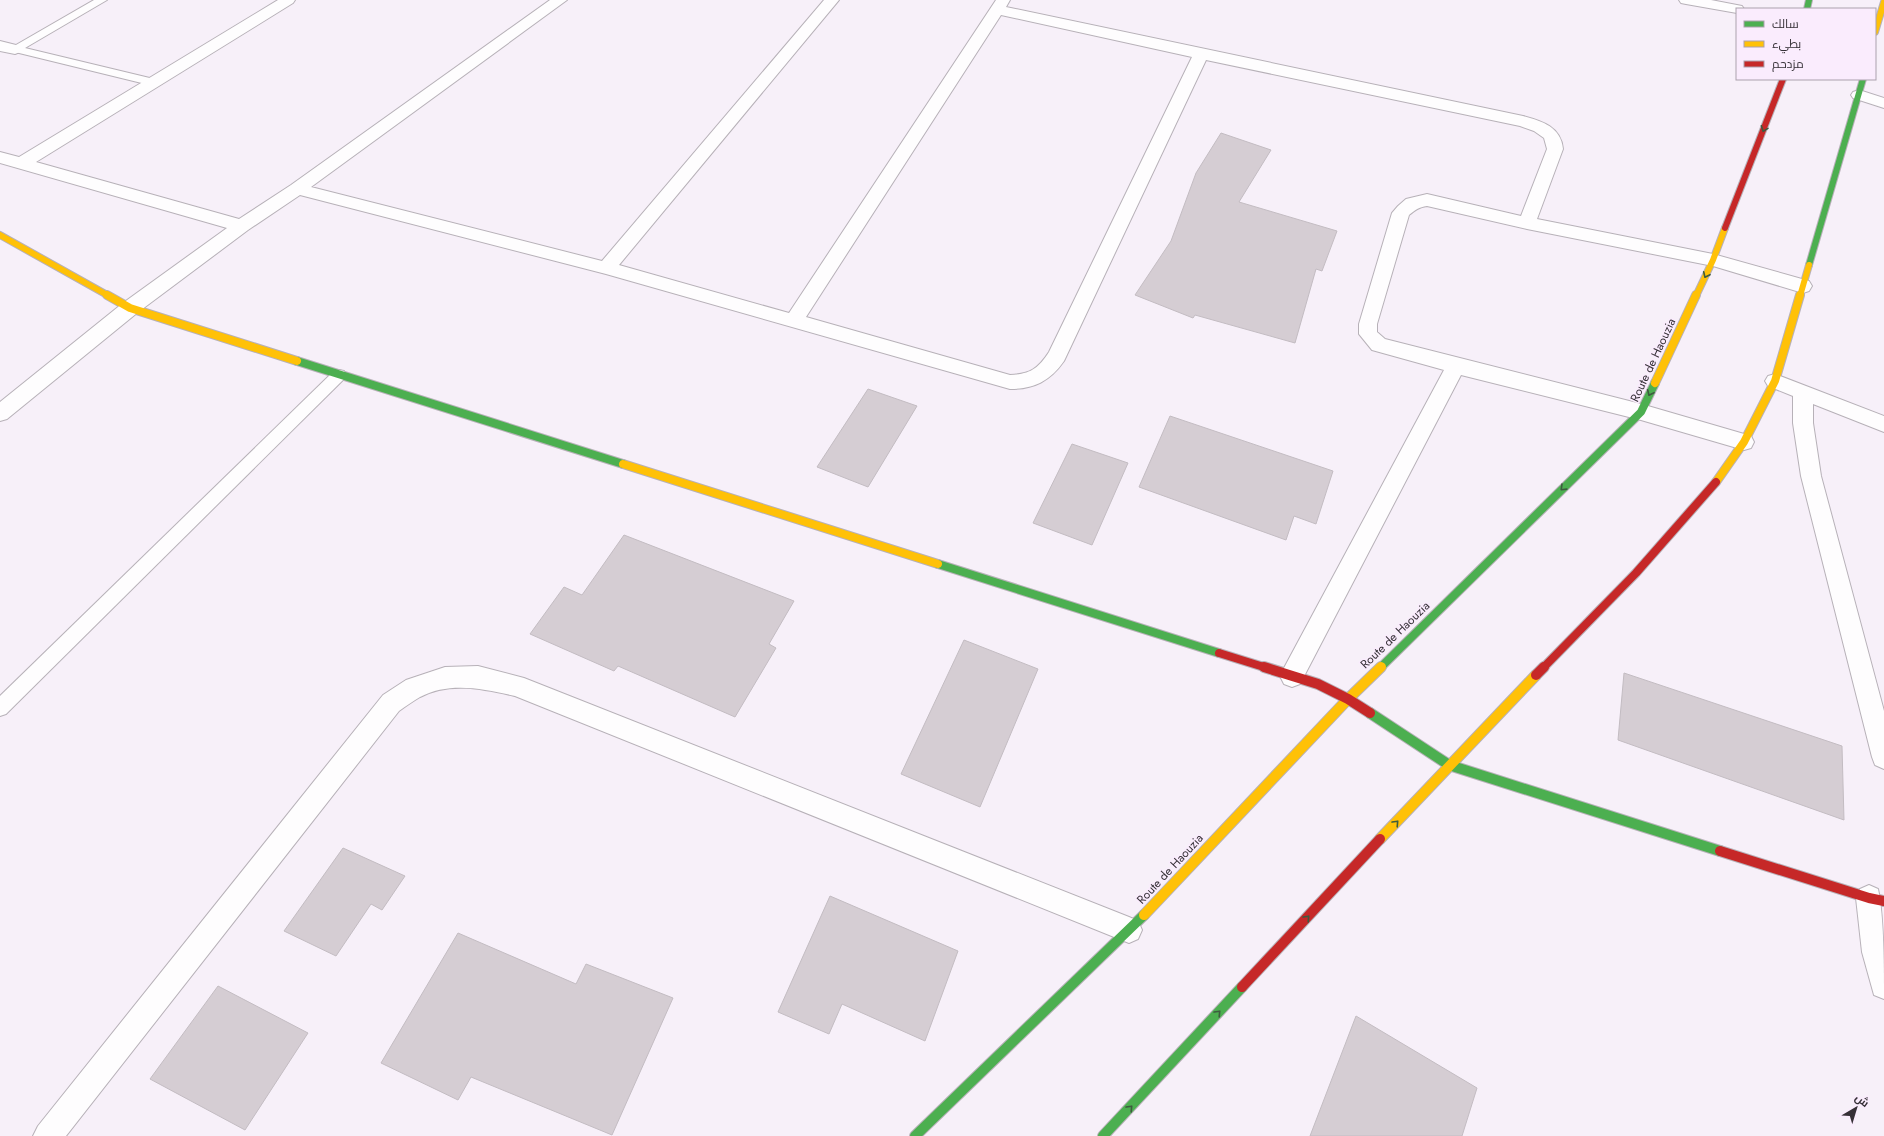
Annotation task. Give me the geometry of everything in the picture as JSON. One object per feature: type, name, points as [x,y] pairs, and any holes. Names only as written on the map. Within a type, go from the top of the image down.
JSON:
[{"type":"street","points":[[21,163],[288,0]]},
{"type":"street","points":[[0,413],[130,308],[242,226],[297,189],[560,0]]},
{"type":"street","points":[[606,268],[832,0]]},
{"type":"street","points":[[1686,0],[1736,9]]},
{"type":"street","points":[[1876,29],[1884,2]]},
{"type":"street","points":[[794,320],[1000,5],[1201,54],[1523,121],[1540,126],[1550,133],[1555,141],[1555,149],[1527,223]]},
{"type":"street","points":[[0,46],[15,49]]},
{"type":"street","points":[[297,189],[606,268],[1010,382],[1026,382],[1040,376],[1049,368],[1057,356],[1201,54]]},
{"type":"street","name":"Route de Haouzia","points":[[915,1136],[1129,930],[1348,699],[1641,412],[1713,260],[1783,80]]},
{"type":"street","points":[[1103,1136],[1449,765],[1679,526],[1717,481],[1744,442],[1775,381],[1863,80]]},
{"type":"street","points":[[1768,92],[1771,112]]},
{"type":"street","points":[[1859,96],[1884,103]]},
{"type":"street","points":[[0,157],[242,226]]},
{"type":"street","points":[[1744,442],[1641,412],[1456,366],[1383,346],[1372,340],[1368,334],[1368,324],[1401,213],[1407,206],[1416,201],[1427,200],[1527,223],[1713,260],[1803,286]]},
{"type":"street","points":[[0,235],[130,308],[339,375],[916,555],[1318,684],[1348,699],[1449,765],[1876,899],[1875,952],[1884,985]]},
{"type":"street","points":[[1292,676],[1456,366]]},
{"type":"street","points":[[1775,381],[1803,394],[1884,424]]},
{"type":"street","points":[[1803,394],[1803,423],[1811,476],[1880,724],[1884,757]]},
{"type":"street","points":[[48,1136],[390,704],[414,688],[445,678],[478,677],[516,686],[1129,930]]},
{"type":"lane","points":[[15,49],[102,0]]},
{"type":"lane","points":[[15,49],[154,82]]},
{"type":"lane","points":[[0,708],[339,375]]},
{"type":"building","points":[[1221,133],[1271,150],[1239,202],[1337,231],[1322,271],[1316,269],[1295,343],[1195,315],[1193,318],[1135,295],[1171,241],[1196,173]]},
{"type":"building","points":[[868,389],[917,406],[868,487],[817,467]]},
{"type":"building","points":[[1170,416],[1333,471],[1316,524],[1294,516],[1286,540],[1139,487]]},
{"type":"building","points":[[1072,444],[1128,463],[1092,545],[1033,523]]},
{"type":"building","points":[[624,535],[794,601],[769,644],[776,648],[735,717],[618,666],[614,671],[530,634],[564,587],[582,595]]},
{"type":"building","points":[[964,640],[1038,669],[980,807],[901,774]]},
{"type":"building","points":[[1624,673],[1842,746],[1844,820],[1618,740]]},
{"type":"building","points":[[343,848],[405,876],[382,910],[371,904],[336,956],[284,931]]},
{"type":"building","points":[[830,896],[958,951],[925,1041],[842,1004],[829,1034],[778,1012]]},
{"type":"building","points":[[458,933],[576,984],[586,964],[673,998],[612,1135],[471,1077],[458,1100],[381,1063]]},
{"type":"building","points":[[218,986],[308,1033],[245,1130],[150,1079]]},
{"type":"building","points":[[1356,1016],[1477,1088],[1462,1136],[1310,1136]]},
{"type":"traffic: fast","points":[[1807,8],[1809,0]]},
{"type":"traffic: fast","points":[[1809,265],[1863,80]]},
{"type":"traffic: fast","points":[[297,361],[623,464]]},
{"type":"traffic: fast","points":[[1381,667],[1641,412],[1655,383]]},
{"type":"traffic: fast","points":[[938,564],[1219,653]]},
{"type":"traffic: fast","points":[[1370,713],[1449,765],[1720,851]]},
{"type":"traffic: fast","points":[[915,1136],[1144,915]]},
{"type":"traffic: fast","points":[[1103,1136],[1242,987]]},
{"type":"traffic: slow","points":[[1876,29],[1884,2]]},
{"type":"traffic: slow","points":[[1655,383],[1713,260],[1725,228]]},
{"type":"traffic: slow","points":[[0,235],[130,308],[297,361]]},
{"type":"traffic: slow","points":[[1716,482],[1744,442],[1775,381],[1809,265]]},
{"type":"traffic: slow","points":[[623,464],[938,564]]},
{"type":"traffic: slow","points":[[1144,915],[1348,699],[1381,667]]},
{"type":"traffic: slow","points":[[1380,839],[1536,675]]},
{"type":"traffic: jam","points":[[1725,228],[1783,80]]},
{"type":"traffic: jam","points":[[1536,675],[1636,573],[1716,482]]},
{"type":"traffic: jam","points":[[1219,653],[1318,684],[1348,699],[1370,713]]},
{"type":"traffic: jam","points":[[1242,987],[1380,839]]},
{"type":"traffic: jam","points":[[1720,851],[1869,898],[1884,901]]}]
